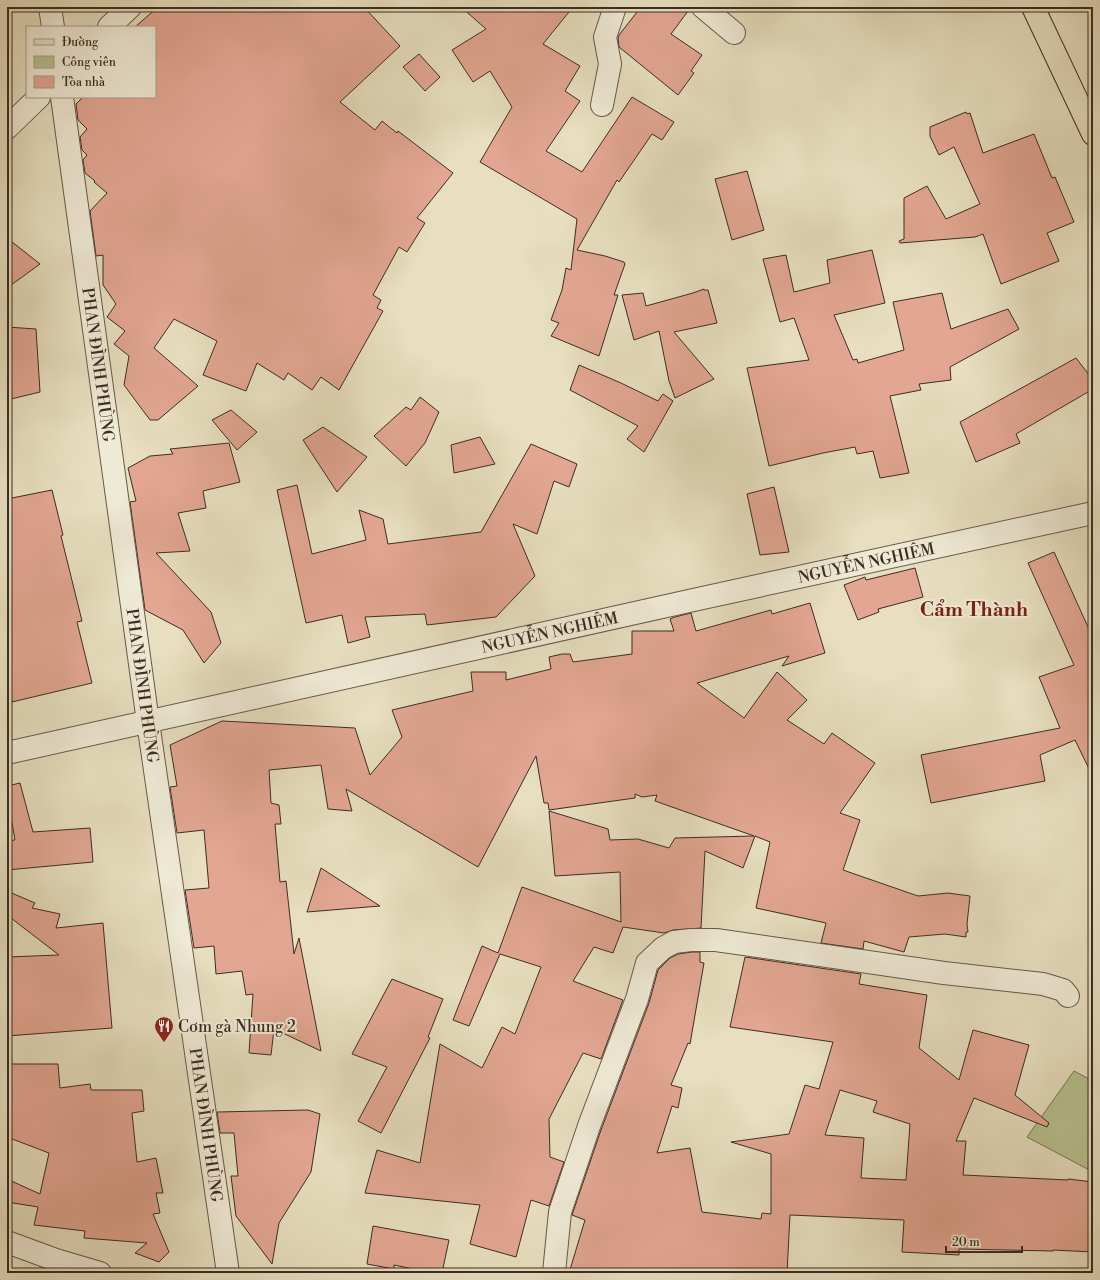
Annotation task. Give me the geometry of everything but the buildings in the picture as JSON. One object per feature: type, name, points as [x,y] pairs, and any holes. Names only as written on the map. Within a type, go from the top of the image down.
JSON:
[{"type":"main road","points":[[1033,7],[1093,134]]},
{"type":"street","points":[[50,7],[53,26]]},
{"type":"street","points":[[110,26],[130,7]]},
{"type":"street","points":[[602,105],[610,64],[605,37],[615,7]]},
{"type":"street","points":[[703,7],[734,33]]},
{"type":"street","points":[[7,128],[37,98]]},
{"type":"street","name":"PHAN ĐÌNH PHÙNG","points":[[62,98],[148,722],[228,1273]]},
{"type":"street","name":"NGUYỄN NGHIÊM","points":[[7,753],[682,602],[1093,513]]},
{"type":"street","points":[[554,1273],[560,1212],[589,1126],[637,1000],[647,963],[663,948],[674,942],[716,940],[944,973],[1043,984],[1063,990],[1068,996]]},
{"type":"street","points":[[7,1242],[56,1260],[100,1273]]},
{"type":"green space","points":[[1074,1071],[1093,1081],[1093,1172],[1027,1137]]},
{"type":"place","name":"Cơm gà Nhung 2","points":[[164,1043]]},
{"type":"district","name":"Cẩm Thành","points":[[974,609]]}]
